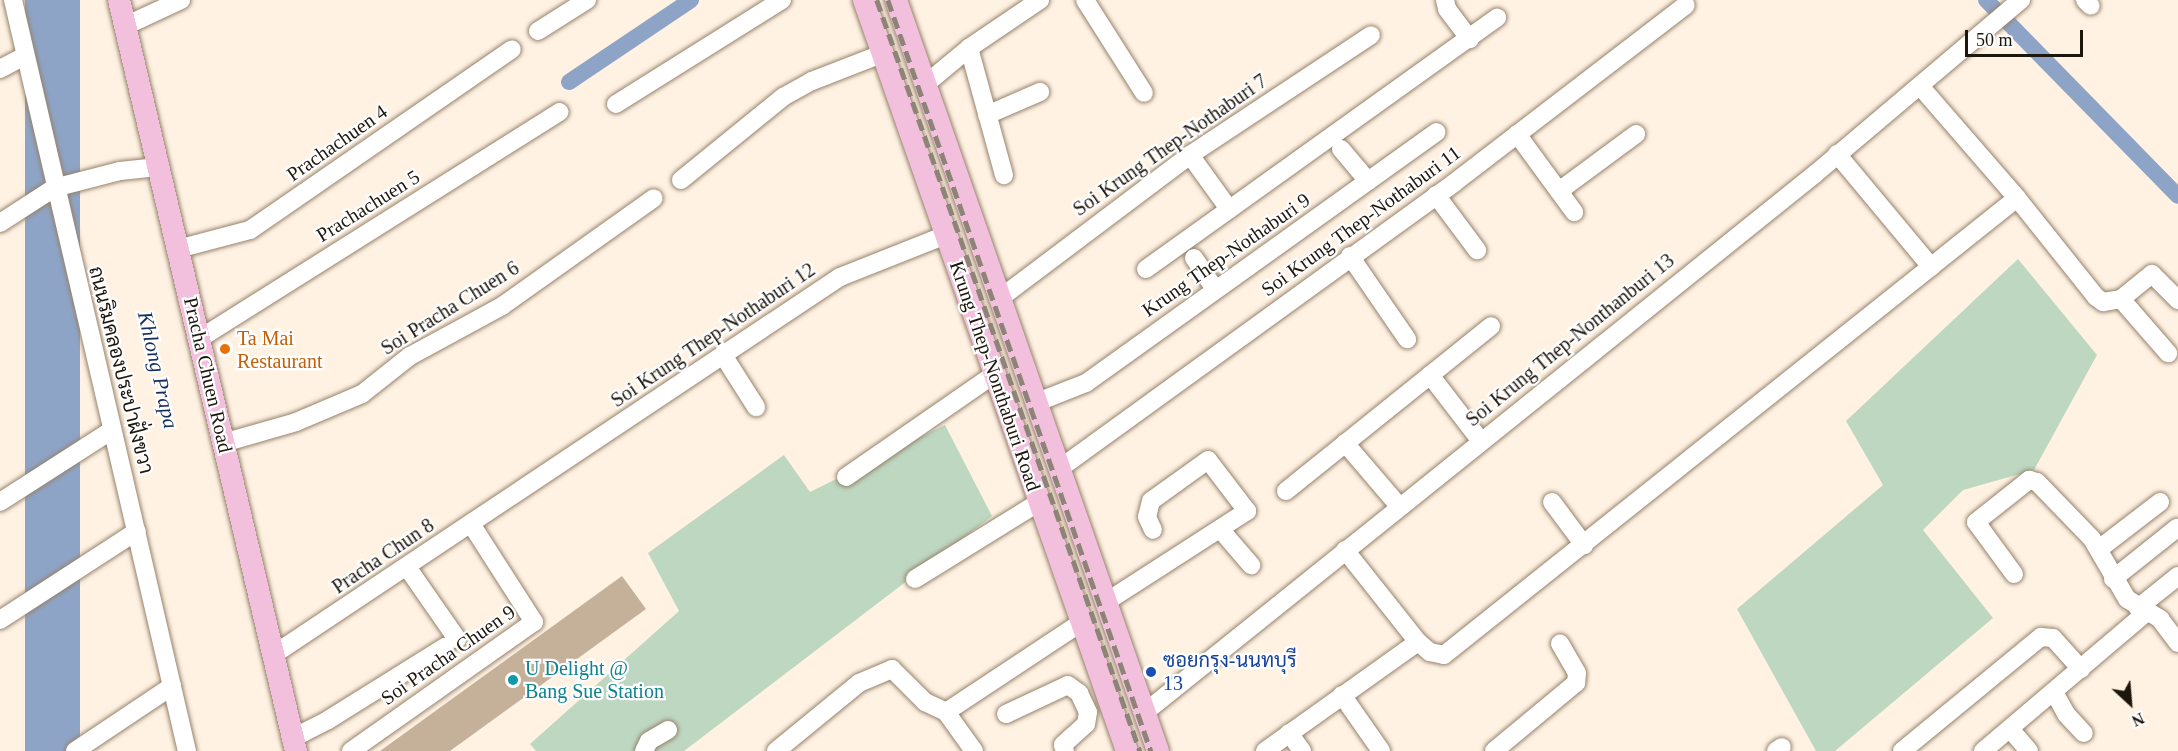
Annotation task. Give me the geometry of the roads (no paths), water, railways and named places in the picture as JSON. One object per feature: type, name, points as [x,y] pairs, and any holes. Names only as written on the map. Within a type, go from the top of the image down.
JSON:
[{"type":"main road","name":"Pracha Chuen Road","points":[[119,0],[294,745]]},
{"type":"main road","name":"Krung Thep-Nonthaburi Road","points":[[864,0],[1127,751]]},
{"type":"main road","name":"Krung Thep-Nonthaburi Road","points":[[896,0],[927,82],[999,299],[1158,751]]},
{"type":"main road","points":[[1118,725],[1144,713]]},
{"type":"street","points":[[0,3],[6,0]]},
{"type":"street","name":"ถนนริมคลองประปาฝั่งขวา","points":[[13,0],[24,56],[60,186],[112,429],[187,751]]},
{"type":"street","points":[[125,26],[181,0]]},
{"type":"street","points":[[538,32],[587,0]]},
{"type":"street","points":[[616,104],[782,0]]},
{"type":"street","points":[[927,82],[969,48],[1040,0]]},
{"type":"street","points":[[1085,0],[1144,93]]},
{"type":"street","points":[[1445,0],[1447,9],[1470,39]]},
{"type":"street","name":"Soi Krung Thep-Nonthanburi 13","points":[[1144,713],[1837,154],[2021,0]]},
{"type":"street","name":"Soi Krung Thep-Nothaburi 11","points":[[1059,469],[1436,195],[1686,5]]},
{"type":"street","points":[[1146,269],[1497,18]]},
{"type":"street","name":"Soi Krung Thep-Nothaburi 7","points":[[999,299],[1190,155],[1371,35]]},
{"type":"street","points":[[969,48],[1004,175]]},
{"type":"street","name":"Prachachuen 4","points":[[178,249],[250,231],[512,50]]},
{"type":"street","points":[[681,180],[783,98],[812,81],[884,53]]},
{"type":"street","points":[[0,69],[24,56]]},
{"type":"street","points":[[1920,86],[2017,198],[2096,297],[2103,302],[2121,299],[2152,274],[2178,300]]},
{"type":"street","points":[[987,115],[1040,92]]},
{"type":"street","name":"Prachachuen 5","points":[[199,339],[560,112]]},
{"type":"street","name":"Krung Thep-Nothaburi 9","points":[[1035,403],[1086,383],[1215,289],[1270,254],[1436,132]]},
{"type":"street","points":[[1517,134],[1574,212]]},
{"type":"street","points":[[1559,191],[1636,134]]},
{"type":"street","points":[[1341,148],[1368,181]]},
{"type":"street","points":[[1837,154],[1931,267]]},
{"type":"street","points":[[1190,155],[1229,209]]},
{"type":"street","points":[[0,223],[60,186],[120,171],[158,167]]},
{"type":"street","points":[[1436,195],[1477,250]]},
{"type":"street","name":"Soi Pracha Chuen 6","points":[[223,443],[296,422],[362,394],[410,356],[502,306],[654,198]]},
{"type":"street","points":[[1345,549],[1418,642],[1430,652],[1444,655],[2017,198]]},
{"type":"street","name":"Soi Krung Thep-Nothaburi 12","points":[[517,493],[840,277],[946,235]]},
{"type":"street","points":[[1350,256],[1407,339]]},
{"type":"street","points":[[1194,258],[1215,289]]},
{"type":"street","points":[[2121,299],[2168,353]]},
{"type":"street","points":[[1286,491],[1491,326]]},
{"type":"street","points":[[723,355],[756,407]]},
{"type":"street","points":[[846,477],[996,374]]},
{"type":"street","points":[[1430,375],[1480,440]]},
{"type":"street","points":[[0,502],[112,429]]},
{"type":"street","points":[[1346,443],[1399,506]]},
{"type":"street","points":[[1106,602],[1247,511],[1208,460],[1151,501],[1147,517],[1153,530]]},
{"type":"street","points":[[2014,574],[1976,522],[2029,480],[2037,482],[2099,549],[2113,579],[2142,610],[2160,619],[2178,643]]},
{"type":"street","name":"Pracha Chun 8","points":[[273,655],[517,493]]},
{"type":"street","points":[[915,579],[1039,502]]},
{"type":"street","points":[[1552,502],[1584,545]]},
{"type":"street","points":[[2099,549],[2160,502]]},
{"type":"street","name":"Soi Pracha Chuen 9","points":[[351,751],[534,622],[471,524]]},
{"type":"street","points":[[2113,579],[2177,528]]},
{"type":"street","points":[[1220,529],[1251,565]]},
{"type":"street","points":[[0,620],[137,531]]},
{"type":"street","points":[[294,745],[328,720],[451,643],[407,567]]},
{"type":"street","points":[[1983,751],[2081,669],[2178,576]]},
{"type":"street","points":[[946,712],[1082,622]]},
{"type":"street","points":[[1902,751],[2041,637],[2053,638],[2081,669]]},
{"type":"street","points":[[1264,751],[1418,642]]},
{"type":"street","points":[[1494,751],[1576,683],[1577,673],[1560,644]]},
{"type":"street","points":[[776,751],[859,683],[892,669],[925,702],[946,712],[974,751]]},
{"type":"street","points":[[1006,714],[1068,685],[1079,693],[1088,712],[1086,724],[1063,746],[1065,751]]},
{"type":"street","points":[[75,751],[172,686]]},
{"type":"street","points":[[2054,692],[2066,714],[2084,733]]},
{"type":"street","points":[[1342,695],[1381,751]]},
{"type":"street","points":[[2010,729],[2029,751]]},
{"type":"street","points":[[644,751],[649,741],[668,730]]},
{"type":"street","points":[[1289,733],[1302,751]]},
{"type":"water","points":[[25,0],[80,0],[80,751],[25,751]]},
{"type":"waterway","points":[[569,82],[691,0]]},
{"type":"waterway","points":[[1986,0],[2178,196]]},
{"type":"railway","points":[[877,0],[1140,751]]},
{"type":"railway","points":[[888,0],[1151,751]]},
{"type":"place","name":"Ta Mai Restaurant","points":[[225,349]]},
{"type":"place","name":"ซอยกรุง-นนทบุรี 13","points":[[1151,672]]},
{"type":"place","name":"U Delight @ Bang Sue Station","points":[[513,680]]},
{"type":"water label","name":"Khlong Prapa","points":[[158,370]]}]
